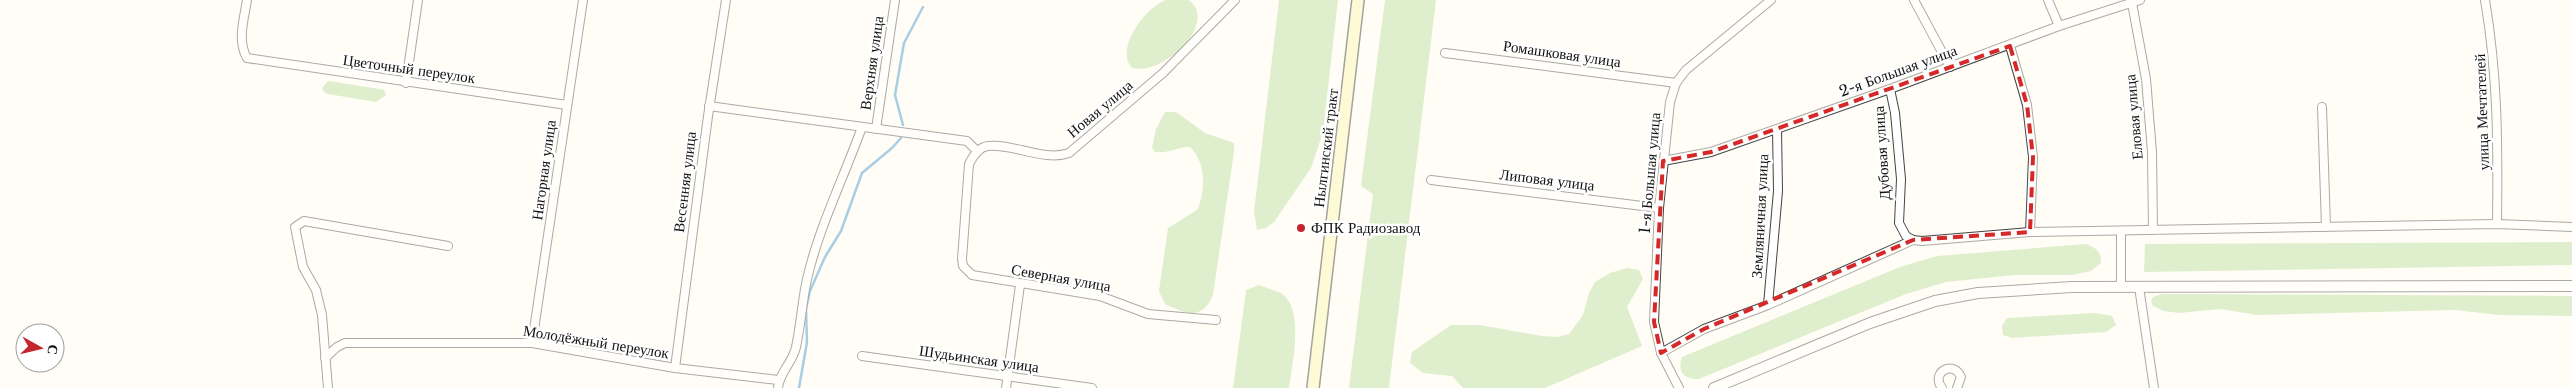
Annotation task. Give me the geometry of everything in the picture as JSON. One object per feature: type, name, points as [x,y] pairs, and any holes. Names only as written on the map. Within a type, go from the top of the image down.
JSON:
[{"type":"main road","name":"Нылгинский тракт","points":[[1314,388],[1358,0]]},
{"type":"street","name":"Цветочный переулок","points":[[247,0],[241,39],[242,50],[247,58],[567,106]]},
{"type":"street","points":[[406,83],[418,0]]},
{"type":"street","name":"Нагорная улица","points":[[532,343],[583,0]]},
{"type":"street","name":"Весенняя улица","points":[[675,368],[726,0]]},
{"type":"street","name":"Верхняя улица","points":[[876,129],[895,0]]},
{"type":"street","name":"Новая улица","points":[[977,151],[988,146],[1056,155],[1069,153],[1163,73],[1236,0]]},
{"type":"street","points":[[1914,0],[1950,67]]},
{"type":"street","points":[[2048,0],[2059,26]]},
{"type":"street","name":"2-я Большая улица","points":[[1664,161],[1710,152],[2010,46],[2059,26],[2140,0]]},
{"type":"street","name":"улица Мечтателей","points":[[2485,0],[2494,52],[2498,121],[2497,224]]},
{"type":"street","name":"1-я Большая улица","points":[[1679,388],[1661,353],[1654,322],[1660,208],[1670,102],[1676,83],[1686,70],[1765,2]]},
{"type":"street","name":"Еловая улица","points":[[2132,3],[2146,88],[2152,152],[2153,230]]},
{"type":"street","points":[[2010,46],[2027,106],[2033,157],[2030,232]]},
{"type":"street","name":"Ромашковая улица","points":[[1444,53],[1676,83]]},
{"type":"street","name":"Дубовая улица","points":[[1890,89],[1901,179],[1899,223],[1906,236],[1913,240]]},
{"type":"street","points":[[710,106],[967,141],[977,151]]},
{"type":"street","points":[[2322,107],[2326,228]]},
{"type":"street","points":[[778,384],[796,348],[807,278],[827,216],[862,127]]},
{"type":"street","name":"Земляничная улица","points":[[1768,305],[1778,191],[1777,128]]},
{"type":"street","name":"Северная улица","points":[[977,151],[969,164],[962,258],[963,266],[972,276],[1100,296],[1148,314],[1216,320]]},
{"type":"street","name":"Липовая улица","points":[[1431,180],[1660,208]]},
{"type":"street","points":[[328,388],[322,315],[316,290],[303,266],[295,227],[304,221],[448,246]]},
{"type":"street","points":[[1661,353],[1704,329],[1768,305],[1913,240],[2030,232],[2497,224],[2572,227]]},
{"type":"street","points":[[2121,231],[2121,288]]},
{"type":"street","points":[[1006,388],[1020,285]]},
{"type":"street","points":[[1714,388],[1870,323],[1935,302],[2017,289],[2572,286]]},
{"type":"street","points":[[2139,287],[2154,388]]},
{"type":"street","name":"Молодёжный переулок","points":[[325,358],[337,346],[345,343],[532,343],[778,384]]},
{"type":"street","name":"Шудьинская улица","points":[[862,356],[1008,378],[1092,388]]},
{"type":"street","points":[[1942,388],[1938,382],[1939,374],[1944,369],[1951,368],[1957,370],[1961,377],[1957,388]]},
{"type":"highlighted area","points":[[2010,46],[2027,105],[2033,157],[2030,232],[1913,240],[1704,329],[1661,353],[1654,322],[1663,161],[1711,152]]},
{"type":"green space","points":[[1166,0],[1189,0],[1196,10],[1197,22],[1192,34],[1172,56],[1158,64],[1145,68],[1132,68],[1127,60],[1127,50],[1135,29],[1150,11]]},
{"type":"green space","points":[[1279,0],[1338,0],[1323,132],[1311,168],[1274,222],[1266,228],[1257,230],[1254,212]]},
{"type":"green space","points":[[1385,0],[1436,0],[1389,388],[1349,388],[1373,194],[1361,186]]},
{"type":"green space","points":[[328,81],[380,89],[384,90],[386,95],[376,102],[328,94],[322,88]]},
{"type":"green space","points":[[1165,112],[1176,112],[1205,133],[1234,143],[1213,295],[1204,309],[1193,313],[1165,304],[1159,291],[1168,228],[1197,210],[1203,186],[1202,169],[1199,160],[1190,147],[1159,152],[1155,152],[1152,148],[1156,129]]},
{"type":"green space","points":[[2572,242],[2572,265],[2144,272],[2145,244]]},
{"type":"green space","points":[[2086,244],[2098,251],[2101,259],[2101,263],[2091,271],[2072,275],[2015,275],[1946,282],[1906,294],[1699,379],[1685,376],[1681,370],[1682,357],[1900,267],[1937,256]]},
{"type":"green space","points":[[1627,268],[1639,270],[1643,279],[1627,307],[1642,346],[1545,388],[1463,388],[1452,376],[1423,373],[1410,363],[1412,352],[1451,325],[1480,325],[1542,336],[1557,337],[1569,334],[1583,315],[1589,293],[1595,282],[1610,273]]},
{"type":"green space","points":[[1259,285],[1281,293],[1288,300],[1293,311],[1295,338],[1289,388],[1233,388],[1246,290]]},
{"type":"green space","points":[[2162,294],[2572,296],[2572,316],[2499,315],[2455,310],[2257,315],[2221,309],[2179,313],[2164,311],[2153,306],[2151,301],[2153,297]]},
{"type":"green space","points":[[2095,313],[2112,316],[2116,325],[2106,332],[2012,338],[2003,335],[2002,326],[2007,318]]},
{"type":"waterway","points":[[903,125],[895,95],[904,43],[923,7]]},
{"type":"waterway","points":[[799,388],[807,342],[806,309],[810,291],[825,257],[841,231],[862,173],[901,138]]},
{"type":"place","name":"ФПК Радиозавод","points":[[1301,228]]}]
